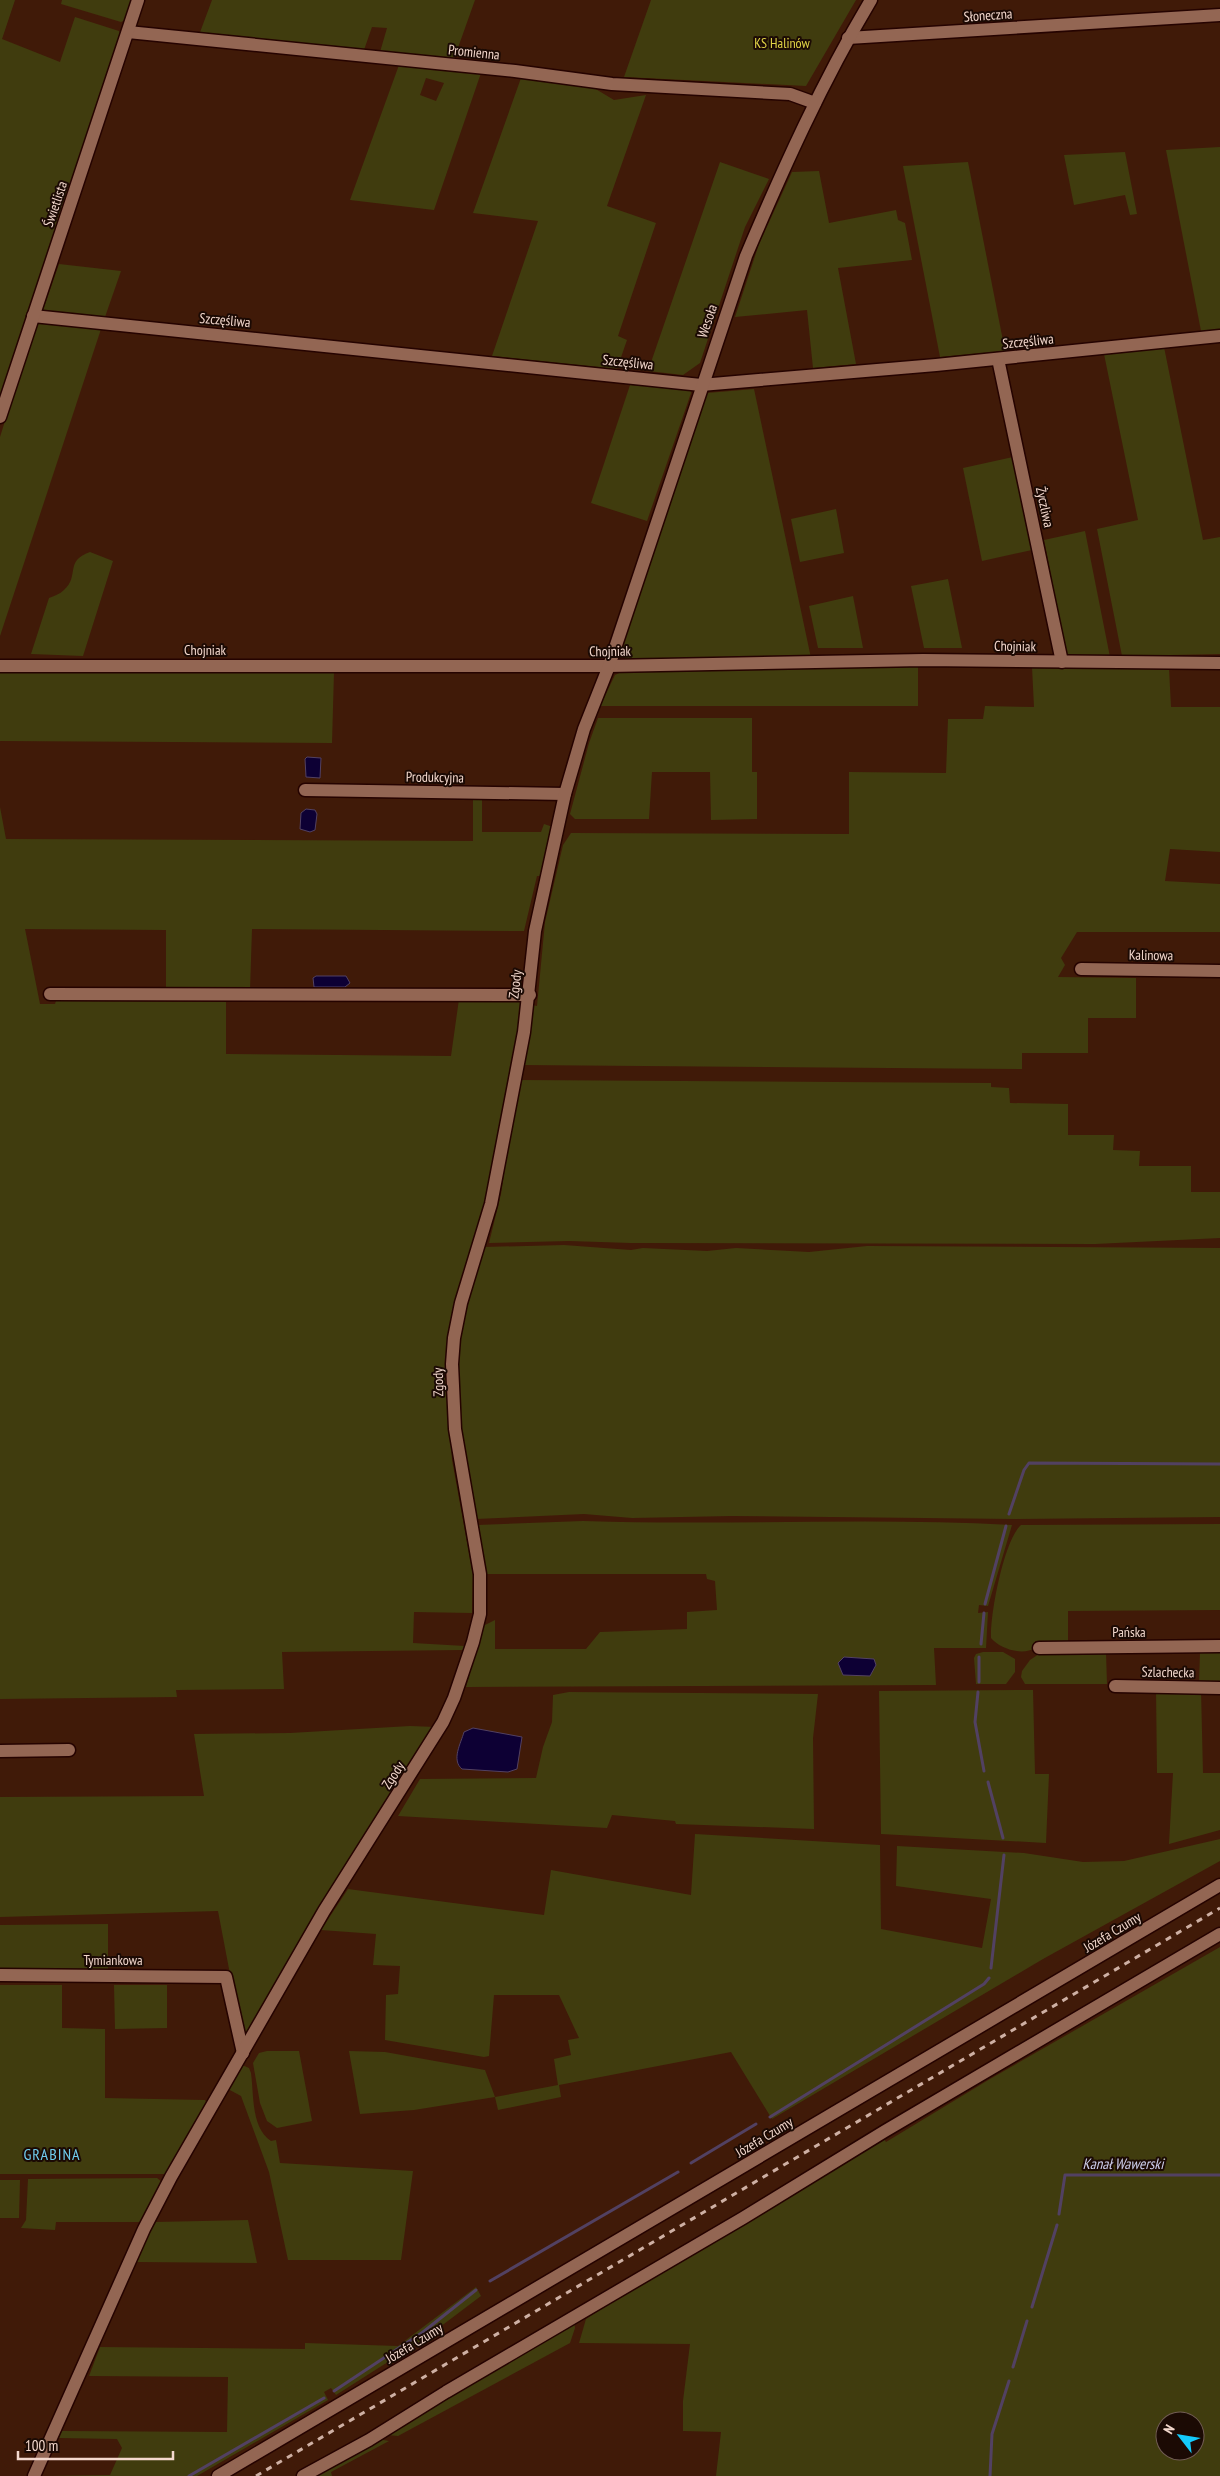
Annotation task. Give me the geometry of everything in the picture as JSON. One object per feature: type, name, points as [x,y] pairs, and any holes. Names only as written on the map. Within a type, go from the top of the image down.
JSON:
[{"type":"street","name":"Świetlista","points":[[0,418],[138,0]]},
{"type":"street","name":"Wesoła","points":[[609,666],[701,385],[746,256],[772,191],[848,38],[871,0]]},
{"type":"street","name":"Słoneczna","points":[[848,38],[1220,15]]},
{"type":"street","name":"Promienna","points":[[128,32],[515,71],[612,84],[790,94],[815,103]]},
{"type":"street","name":"Szczęśliwa","points":[[33,316],[701,385],[998,359],[1220,336]]},
{"type":"street","name":"Życzliwa","points":[[998,359],[1062,662]]},
{"type":"street","name":"Chojniak","points":[[0,666],[609,666],[923,660],[1220,663]]},
{"type":"street","name":"Zgody","points":[[34,2476],[144,2229],[171,2177],[324,1911],[443,1722],[457,1690],[478,1626],[480,1614],[480,1574],[456,1429],[452,1364],[454,1338],[461,1303],[492,1204],[530,995],[535,931],[565,794],[584,728],[609,666]]},
{"type":"street","name":"Produkcyjna","points":[[305,790],[565,794]]},
{"type":"street","name":"Kalinowa","points":[[1082,969],[1220,971]]},
{"type":"street","points":[[50,994],[530,995]]},
{"type":"street","name":"Pańska","points":[[1039,1648],[1220,1646]]},
{"type":"street","name":"Szlachecka","points":[[1115,1686],[1220,1688]]},
{"type":"street","points":[[0,1751],[69,1750]]},
{"type":"street","name":"Józefa Czumy","points":[[218,2476],[1220,1885]]},
{"type":"street","points":[[303,2476],[368,2440],[471,2377],[743,2218],[885,2131],[1220,1934]]},
{"type":"street","name":"Tymiankowa","points":[[0,1975],[226,1977],[243,2053]]},
{"type":"green space","points":[[0,0],[15,0],[2,39],[60,62],[75,17],[119,31],[121,35],[0,403]]},
{"type":"green space","points":[[62,0],[131,0],[125,20],[121,22],[61,4]]},
{"type":"green space","points":[[212,0],[475,0],[454,59],[380,52],[387,28],[372,27],[364,50],[199,35]]},
{"type":"green space","name":"KS Halinów","points":[[651,0],[856,0],[806,86],[624,77]]},
{"type":"green space","points":[[399,65],[481,73],[434,210],[350,200]],"holes":[[[426,78],[444,83],[436,101],[420,95]]]},
{"type":"green space","points":[[521,78],[594,88],[614,100],[646,95],[607,206],[656,223],[618,336],[627,340],[617,369],[492,356],[538,221],[473,213]]},
{"type":"green space","points":[[1220,147],[1220,329],[1201,331],[1166,150]]},
{"type":"green space","points":[[1125,152],[1137,214],[1130,215],[1125,195],[1074,205],[1064,155]]},
{"type":"green space","points":[[720,162],[769,179],[745,227],[700,363],[683,375],[648,371]]},
{"type":"green space","points":[[968,162],[1005,351],[940,357],[903,166]]},
{"type":"green space","points":[[819,171],[829,223],[896,210],[898,220],[905,223],[912,260],[838,268],[856,364],[813,368],[807,310],[735,317],[759,244],[792,172]]},
{"type":"green space","points":[[59,264],[121,271],[105,317],[43,310]]},
{"type":"green space","points":[[39,322],[101,329],[0,636],[0,437],[32,334]]},
{"type":"green space","points":[[1164,347],[1203,540],[1220,537],[1220,654],[1122,656],[1097,529],[1138,520],[1104,354]]},
{"type":"green space","points":[[630,385],[690,389],[691,393],[647,521],[591,503]]},
{"type":"green space","points":[[754,389],[811,658],[626,660],[621,651],[707,393]]},
{"type":"green space","points":[[1013,457],[1032,550],[982,561],[963,468]]},
{"type":"green space","points":[[836,509],[844,553],[800,562],[791,519]]},
{"type":"green space","points":[[1085,531],[1110,657],[1067,658],[1044,540]]},
{"type":"green space","points":[[90,552],[113,561],[83,656],[31,654],[49,598],[59,594],[69,585],[77,560]]},
{"type":"green space","points":[[948,579],[962,648],[924,648],[911,586]]},
{"type":"green space","points":[[853,596],[863,648],[818,648],[809,606]]},
{"type":"green space","points":[[802,666],[918,667],[918,706],[600,706],[615,675],[625,670]]},
{"type":"green space","points":[[1032,667],[1169,668],[1171,707],[1220,707],[1220,852],[1170,849],[1165,881],[1220,884],[1220,932],[1077,932],[1061,958],[1065,965],[1058,977],[1136,978],[1136,1018],[1088,1018],[1088,1053],[1022,1053],[1022,1069],[521,1065],[532,1005],[537,1006],[545,922],[563,845],[571,833],[849,834],[849,772],[946,773],[948,719],[983,719],[985,706],[1034,707]]},
{"type":"green space","points":[[334,672],[332,743],[0,741],[0,673]]},
{"type":"green space","points":[[598,718],[752,718],[752,772],[757,772],[757,819],[711,820],[710,772],[652,772],[649,819],[575,819],[570,814],[589,743]]},
{"type":"green space","points":[[473,797],[482,797],[482,832],[541,832],[544,824],[553,827],[541,876],[537,876],[524,931],[252,929],[250,990],[166,989],[166,930],[25,929],[40,1004],[55,1004],[56,1001],[226,1002],[226,1054],[451,1056],[459,999],[521,999],[523,1009],[490,1194],[447,1383],[452,1460],[473,1575],[472,1613],[414,1612],[413,1643],[465,1646],[463,1650],[282,1652],[284,1689],[176,1690],[177,1697],[0,1699],[0,807],[6,839],[473,841]]},
{"type":"green space","points":[[518,1080],[991,1083],[991,1087],[1009,1088],[1010,1103],[1068,1104],[1068,1135],[1114,1135],[1113,1150],[1140,1151],[1139,1166],[1191,1166],[1191,1192],[1220,1192],[1220,1238],[1095,1244],[631,1243],[569,1241],[489,1243],[501,1194]]},
{"type":"green space","points":[[564,1245],[631,1250],[643,1248],[707,1251],[736,1248],[809,1252],[867,1246],[1220,1248],[1220,1517],[1015,1519],[731,1516],[632,1518],[584,1514],[476,1519],[464,1448],[458,1371],[463,1325],[484,1247]]},
{"type":"green space","points":[[583,1521],[690,1523],[905,1522],[1012,1525],[988,1606],[979,1605],[978,1613],[988,1612],[986,1648],[934,1648],[936,1685],[466,1687],[483,1626],[495,1620],[495,1649],[586,1649],[600,1632],[687,1629],[687,1612],[717,1610],[715,1581],[707,1579],[706,1574],[487,1574],[477,1525]]},
{"type":"green space","points":[[1220,1524],[1220,1610],[1068,1611],[1068,1641],[1035,1641],[1035,1648],[1018,1651],[1006,1648],[991,1638],[999,1578],[1009,1546],[1021,1525]]},
{"type":"green space","points":[[1003,1652],[1015,1659],[1015,1672],[1006,1684],[976,1684],[974,1658],[976,1654]]},
{"type":"green space","points":[[1106,1653],[1107,1684],[1025,1684],[1021,1677],[1022,1671],[1030,1660],[1039,1654]]},
{"type":"green space","points":[[1200,1653],[1220,1653],[1220,1684],[1199,1684]]},
{"type":"green space","points":[[1156,1689],[1201,1690],[1203,1773],[1220,1773],[1220,1830],[1169,1844],[1173,1773],[1157,1773]]},
{"type":"green space","points":[[1033,1690],[1035,1774],[1049,1774],[1046,1843],[881,1834],[879,1691]]},
{"type":"green space","points":[[569,1692],[818,1694],[813,1738],[814,1829],[676,1824],[675,1821],[612,1815],[607,1828],[398,1816],[420,1779],[536,1778],[543,1747],[552,1722],[553,1695]]},
{"type":"green space","points":[[410,1726],[436,1727],[250,2032],[241,2032],[218,1911],[0,1917],[0,1797],[204,1796],[194,1734],[290,1733]]},
{"type":"green space","points":[[695,1834],[880,1845],[881,1929],[982,1948],[991,1899],[896,1886],[897,1846],[1024,1853],[1083,1862],[1124,1861],[1220,1839],[1220,1861],[1043,1959],[772,2119],[731,2052],[559,2085],[561,2097],[498,2110],[495,2097],[558,2085],[554,2059],[571,2055],[568,2040],[579,2038],[559,1995],[494,1995],[489,2056],[484,2057],[385,2040],[386,1995],[398,1994],[400,1966],[373,1965],[376,1934],[321,1930],[348,1889],[544,1915],[551,1870],[691,1895]]},
{"type":"green space","points":[[108,1924],[108,1969],[0,1970],[0,1925]]},
{"type":"green space","points":[[1220,1947],[1220,2476],[716,2476],[721,2432],[683,2431],[683,2401],[690,2344],[579,2343],[586,2319],[640,2284],[749,2222],[882,2136],[886,2142],[990,2079]]},
{"type":"green space","points":[[0,1985],[62,1985],[62,2028],[105,2029],[105,2098],[205,2100],[207,2104],[165,2174],[0,2174]]},
{"type":"green space","points":[[114,1985],[167,1985],[167,2028],[115,2029]]},
{"type":"green space","points":[[267,2051],[299,2051],[312,2121],[277,2128],[267,2121],[260,2103],[253,2063],[259,2053]]},
{"type":"green space","points":[[349,2051],[385,2052],[485,2070],[495,2097],[414,2110],[360,2114]]},
{"type":"green space","points":[[242,2065],[249,2068],[251,2073],[255,2110],[260,2128],[271,2141],[276,2140],[280,2163],[413,2171],[401,2260],[288,2260],[269,2172],[241,2096],[228,2089]]},
{"type":"green space","points":[[157,2178],[162,2182],[140,2222],[56,2222],[55,2230],[21,2228],[26,2220],[28,2179]]},
{"type":"green space","points":[[0,2180],[20,2180],[19,2218],[0,2218]]},
{"type":"green space","points":[[248,2220],[257,2263],[136,2262],[155,2222]]},
{"type":"green space","points":[[476,2287],[481,2296],[424,2339],[336,2395],[331,2388],[324,2392],[328,2400],[197,2476],[44,2476],[110,2475],[122,2448],[117,2439],[59,2438],[62,2431],[227,2432],[228,2377],[89,2376],[100,2347],[305,2349],[305,2343],[398,2346]]},
{"type":"green space","points":[[574,2320],[575,2328],[570,2343],[398,2436],[388,2435]]},
{"type":"green space","points":[[378,2439],[389,2441],[331,2472],[332,2476],[318,2476]]},
{"type":"shaded area","points":[[307,757],[321,758],[320,778],[306,777],[305,759]]},
{"type":"shaded area","points":[[306,809],[315,810],[317,814],[315,830],[310,832],[300,829],[301,813]]},
{"type":"shaded area","points":[[316,976],[346,976],[350,983],[345,987],[314,987],[313,978]]},
{"type":"shaded area","points":[[844,1657],[874,1659],[876,1665],[870,1676],[843,1675],[838,1663]]},
{"type":"shaded area","points":[[473,1728],[522,1737],[517,1769],[508,1772],[462,1769],[457,1761],[458,1751],[464,1732]]},
{"type":"waterway","points":[[1009,1514],[1024,1470],[1029,1463],[1220,1464]]},
{"type":"waterway","points":[[985,1604],[1006,1526]]},
{"type":"waterway","points":[[981,1644],[984,1613]]},
{"type":"waterway","points":[[979,1657],[979,1682]]},
{"type":"waterway","points":[[978,1692],[975,1722],[984,1771]]},
{"type":"waterway","points":[[988,1782],[1003,1838]]},
{"type":"waterway","points":[[991,1968],[1004,1855]]},
{"type":"waterway","points":[[770,2117],[984,1984],[989,1978]]},
{"type":"waterway","points":[[691,2163],[756,2124]]},
{"type":"waterway","points":[[490,2281],[678,2172]]},
{"type":"waterway","name":"Kanał Wawerski","points":[[1059,2214],[1065,2175],[1220,2175]]},
{"type":"waterway","name":"Kanał Wawerski","points":[[1032,2307],[1057,2225]]},
{"type":"waterway","points":[[334,2391],[423,2332],[476,2290]]},
{"type":"waterway","name":"Kanał Wawerski","points":[[1013,2367],[1027,2321]]},
{"type":"waterway","name":"Kanał Wawerski","points":[[990,2476],[992,2434],[1009,2381]]},
{"type":"waterway","points":[[189,2476],[324,2398]]},
{"type":"railway","points":[[256,2476],[1220,1908]]},
{"type":"district","name":"GRABINA","points":[[52,2154]]}]
